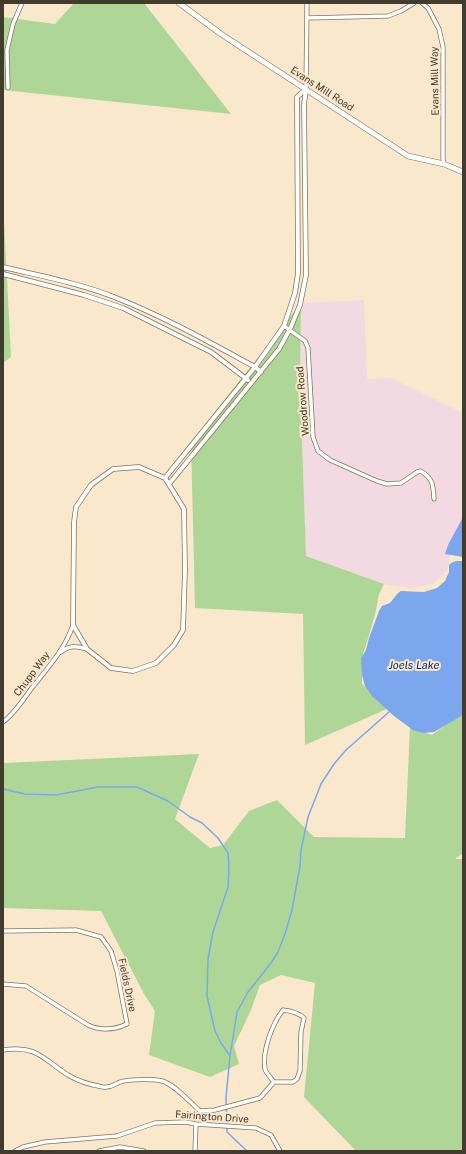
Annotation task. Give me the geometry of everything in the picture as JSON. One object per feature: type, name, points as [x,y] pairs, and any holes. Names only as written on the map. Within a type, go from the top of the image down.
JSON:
[{"type":"main road","name":"Evans Mill Road","points":[[179,3],[221,34],[408,156],[444,164],[463,172]]},
{"type":"street","points":[[8,88],[7,50],[14,24],[22,3]]},
{"type":"street","points":[[169,484],[279,349],[290,329],[300,305],[306,275],[304,104],[306,90],[307,3]]},
{"type":"street","points":[[307,18],[388,16],[401,11],[414,3]]},
{"type":"street","name":"Evans Mill Way","points":[[422,3],[428,8],[440,29],[443,47],[444,164]]},
{"type":"street","points":[[165,478],[255,367],[284,326],[295,292],[298,273],[297,97],[306,90]]},
{"type":"street","points":[[3,266],[113,296],[169,321],[255,367],[261,372]]},
{"type":"street","points":[[3,274],[84,295],[123,308],[211,352],[251,383]]},
{"type":"street","name":"Woodrow Road","points":[[284,326],[305,341],[308,348],[313,437],[318,451],[330,460],[376,481],[387,484],[401,483],[417,472],[421,471],[430,477],[434,499]]},
{"type":"street","points":[[139,467],[165,478],[169,484],[184,509],[185,570],[183,630],[174,645],[156,662],[133,671],[111,668],[87,649],[73,625],[74,522],[76,507],[91,485],[113,469],[139,467]]},
{"type":"street","name":"Chupp Way","points":[[3,722],[21,703],[58,654],[73,625]]},
{"type":"street","points":[[58,654],[67,648],[76,646],[87,649]]},
{"type":"street","name":"Fields Drive","points":[[3,931],[76,930],[100,937],[111,951],[127,1024],[117,1029],[96,1029],[26,986],[3,984]]},
{"type":"street","points":[[3,1050],[26,1049],[34,1051],[72,1077],[103,1087],[113,1086],[128,1080],[163,1081],[173,1087],[200,1111],[215,1110],[260,1098],[274,1082],[293,1082],[297,1079],[300,1071],[301,1032],[304,1018],[292,1011],[284,1010],[278,1017],[266,1048],[265,1070],[274,1082]]},
{"type":"street","name":"Fairington Drive","points":[[16,1151],[23,1147],[45,1142],[118,1136],[155,1123],[185,1122],[256,1128],[271,1135],[280,1151]]},
{"type":"street","points":[[195,1151],[196,1124]]},
{"type":"street","points":[[99,1151],[120,1147],[144,1151]]},
{"type":"shaded area","points":[[364,300],[367,379],[391,378],[463,413],[463,521],[450,552],[448,569],[434,583],[413,588],[384,584],[306,556],[300,383],[301,303]]},
{"type":"green space","points":[[74,3],[144,3],[231,114],[3,90],[3,17],[55,24]]},
{"type":"green space","points":[[3,201],[11,357],[3,363]]},
{"type":"green space","points":[[301,303],[300,383],[306,556],[384,584],[379,594],[375,615],[362,658],[362,684],[389,708],[305,745],[303,614],[195,608],[191,442]]},
{"type":"green space","points":[[463,712],[463,853],[455,859],[463,859],[463,1151],[356,1151],[304,1097],[315,983],[281,975],[260,985],[251,1010],[234,1046],[239,1064],[210,1077],[149,1055],[155,1011],[144,994],[101,911],[3,908],[3,763],[199,754],[175,819],[210,848],[223,845],[249,811],[277,800],[314,837],[405,838],[410,726],[432,735]]},
{"type":"water","points":[[463,517],[463,557],[445,554],[448,545]]},
{"type":"water","name":"Joels Lake","points":[[456,561],[463,561],[463,715],[434,732],[423,733],[413,730],[394,716],[372,696],[365,686],[362,675],[361,658],[366,650],[369,638],[382,606],[390,603],[401,591],[424,592],[437,588],[445,581],[449,572],[449,565]]},
{"type":"waterway","points":[[247,1151],[227,1132],[226,1097],[230,1056],[237,1012],[248,992],[278,952],[285,934],[292,910],[300,866],[301,850],[308,817],[321,784],[334,764],[346,750],[389,712]]},
{"type":"waterway","points":[[3,789],[25,794],[56,795],[98,787],[137,787],[168,801],[190,817],[202,823],[218,838],[228,853],[228,887],[213,932],[208,959],[207,996],[215,1031],[230,1056]]}]
